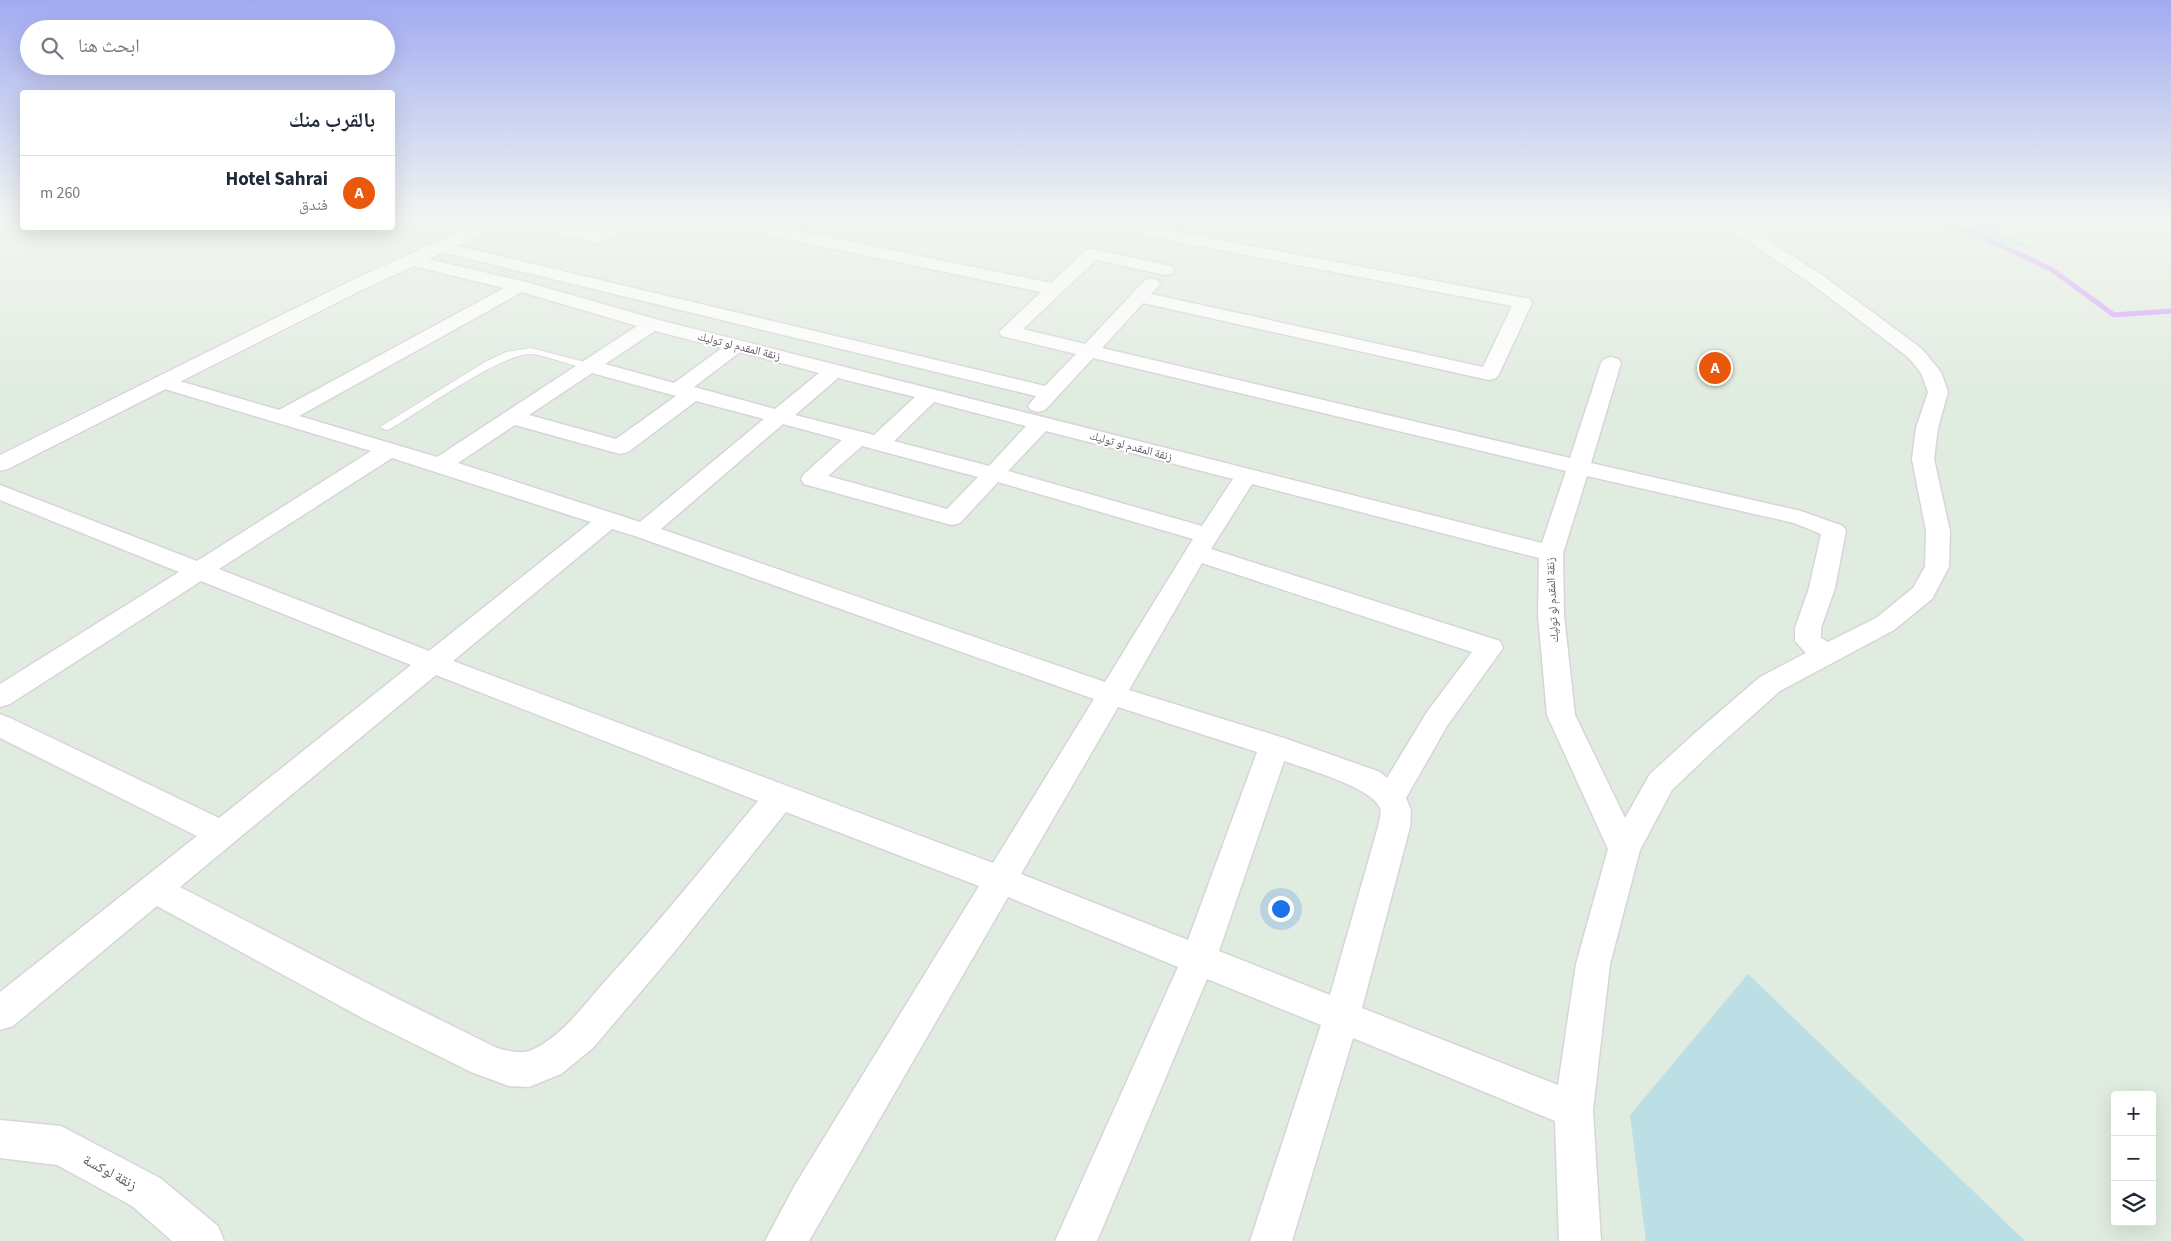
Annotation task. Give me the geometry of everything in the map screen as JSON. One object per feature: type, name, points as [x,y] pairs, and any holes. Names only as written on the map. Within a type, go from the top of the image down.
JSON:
[{"type":"street","points":[[0,464],[379,276]]},
{"type":"street","name":"زنقة المقدم لو توليك","points":[[478,276],[520,286],[652,324],[1551,553],[1551,615],[1561,715],[1624,849]]},
{"type":"street","points":[[565,276],[1050,393]]},
{"type":"street","points":[[987,276],[1054,290]]},
{"type":"street","points":[[1069,276],[1009,332],[1801,518],[1834,531],[1822,588],[1808,628],[1808,641],[1826,655]]},
{"type":"street","points":[[931,394],[812,479],[952,518],[994,474],[1034,420],[1050,393],[1159,276]]},
{"type":"street","points":[[1139,297],[1489,374],[1523,303],[1384,276]]},
{"type":"street","points":[[1580,1241],[1574,1110],[1593,964],[1624,849],[1661,782],[1770,684],[1885,624],[1922,593],[1937,567],[1938,531],[1923,459],[1927,428],[1938,392],[1931,372],[1915,353],[1808,276]]},
{"type":"street","points":[[282,417],[520,286]]},
{"type":"street","points":[[440,465],[652,324]]},
{"type":"street","points":[[512,417],[620,447],[738,346]]},
{"type":"street","points":[[1551,553],[1611,363]]},
{"type":"street","points":[[588,366],[994,474],[1201,544],[1490,648],[1437,719],[1391,798]]},
{"type":"street","points":[[644,531],[835,370]]},
{"type":"street","points":[[162,382],[282,417],[387,439],[440,465],[607,521],[644,531],[1110,694],[1274,746],[1369,780],[1391,798],[1396,810],[1394,827],[1342,1015],[1271,1241]]},
{"type":"street","points":[[0,697],[198,571],[387,439]]},
{"type":"street","points":[[786,1241],[809,1199],[1001,880],[1110,694],[1201,544],[1246,476]]},
{"type":"street","points":[[0,492],[780,797],[1001,880],[1342,1015],[1574,1110]]},
{"type":"street","points":[[0,1014],[607,521]]},
{"type":"street","points":[[0,725],[222,834]]},
{"type":"street","points":[[1076,1241],[1199,958],[1274,746]]},
{"type":"street","points":[[154,889],[379,1008],[484,1060],[500,1067],[516,1070],[534,1068],[555,1058],[579,1037],[655,951],[780,797]]},
{"type":"street","name":"زنقة لوكسة","points":[[0,1139],[61,1146],[146,1192],[203,1241]]},
{"type":"lane","points":[[387,439],[489,364],[510,354],[531,351],[588,366]]},
{"type":"shaded area","points":[[1748,974],[2025,1241],[1646,1241],[1630,1115]]},
{"type":"waterway","points":[[2060,276],[2114,315],[2171,311]]},
{"type":"place","name":"Hotel Sahrai","points":[[1715,368]]}]
